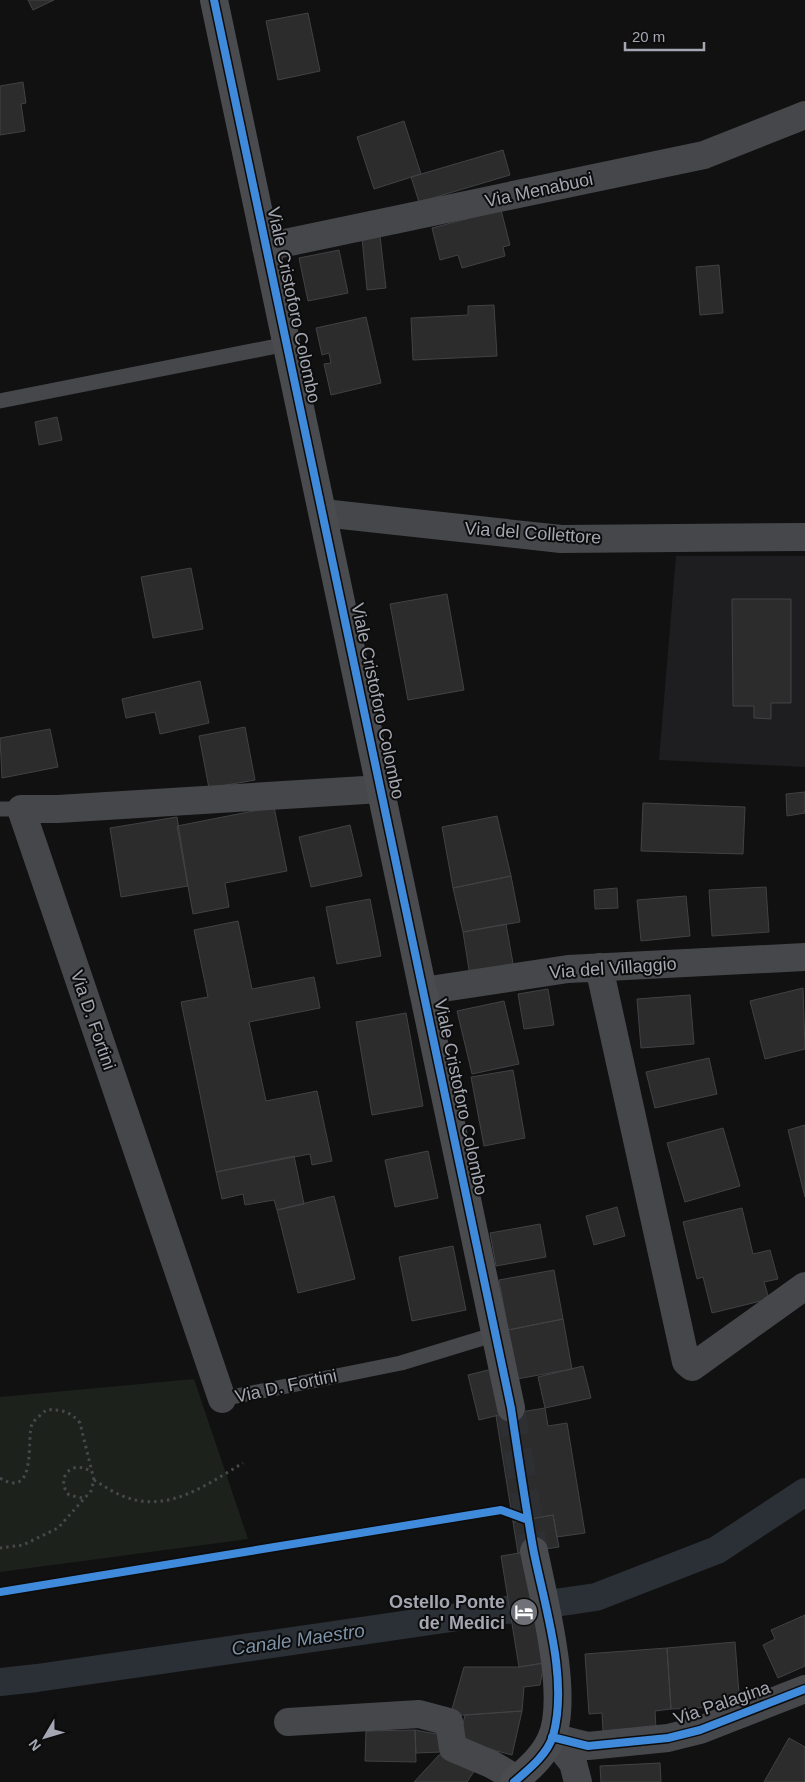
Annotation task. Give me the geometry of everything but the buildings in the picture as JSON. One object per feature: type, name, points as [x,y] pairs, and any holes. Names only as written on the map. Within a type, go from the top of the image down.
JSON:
[{"type":"street","name":"Viale Cristoforo Colombo","points":[[214,0],[511,1408]]},
{"type":"street","name":"Via Menabuoi","points":[[266,247],[704,155],[805,114]]},
{"type":"street","name":"Via del Collettore","points":[[323,513],[561,539],[805,537]]},
{"type":"street","name":"Via D. Fortini","points":[[222,1399],[11,809],[58,809],[381,789]]},
{"type":"street","name":"Via del Villaggio","points":[[423,991],[568,969],[805,957]]},
{"type":"street","points":[[599,967],[686,1362],[692,1367],[805,1286]]},
{"type":"street","points":[[288,1722],[419,1714],[448,1722],[453,1748],[491,1764],[515,1781],[543,1754],[552,1737],[557,1710],[556,1661],[534,1551]]},
{"type":"street","name":"Via Palagina","points":[[552,1737],[588,1746],[668,1738],[700,1730],[805,1689]]},
{"type":"street","points":[[552,1737],[573,1763],[578,1782]]},
{"type":"lane","points":[[0,401],[287,344]]},
{"type":"lane","name":"Via D. Fortini","points":[[222,1399],[401,1362],[496,1334]]},
{"type":"path","points":[[0,1478],[14,1482],[21,1479],[27,1473],[32,1425],[46,1410],[64,1411],[75,1417],[80,1424],[90,1471],[94,1480],[125,1497],[154,1503],[189,1495],[243,1463]]},
{"type":"path","points":[[82,1498],[69,1495],[63,1484],[63,1478],[67,1472],[78,1466],[90,1471]]},
{"type":"path","points":[[0,1548],[23,1545],[58,1528],[90,1491],[94,1480]]},
{"type":"shaded area","points":[[676,556],[805,556],[805,767],[659,760]]},
{"type":"shaded area","points":[[194,1379],[248,1539],[0,1572],[0,1397]]},
{"type":"waterway","name":"Canale Maestro","points":[[0,1682],[596,1597],[717,1550],[805,1492]]},
{"type":"tunnel","points":[[511,1408],[534,1551]]},
{"type":"cycle path","points":[[214,0],[511,1408],[533,1548],[553,1642],[558,1690],[557,1714],[553,1736],[542,1756],[514,1782]]},
{"type":"cycle path","points":[[0,1592],[501,1510],[528,1520]]},
{"type":"cycle path","points":[[552,1737],[588,1746],[668,1738],[700,1730],[805,1689]]},
{"type":"place","name":"Ostello Ponte de' Medici","points":[[524,1612]]}]
